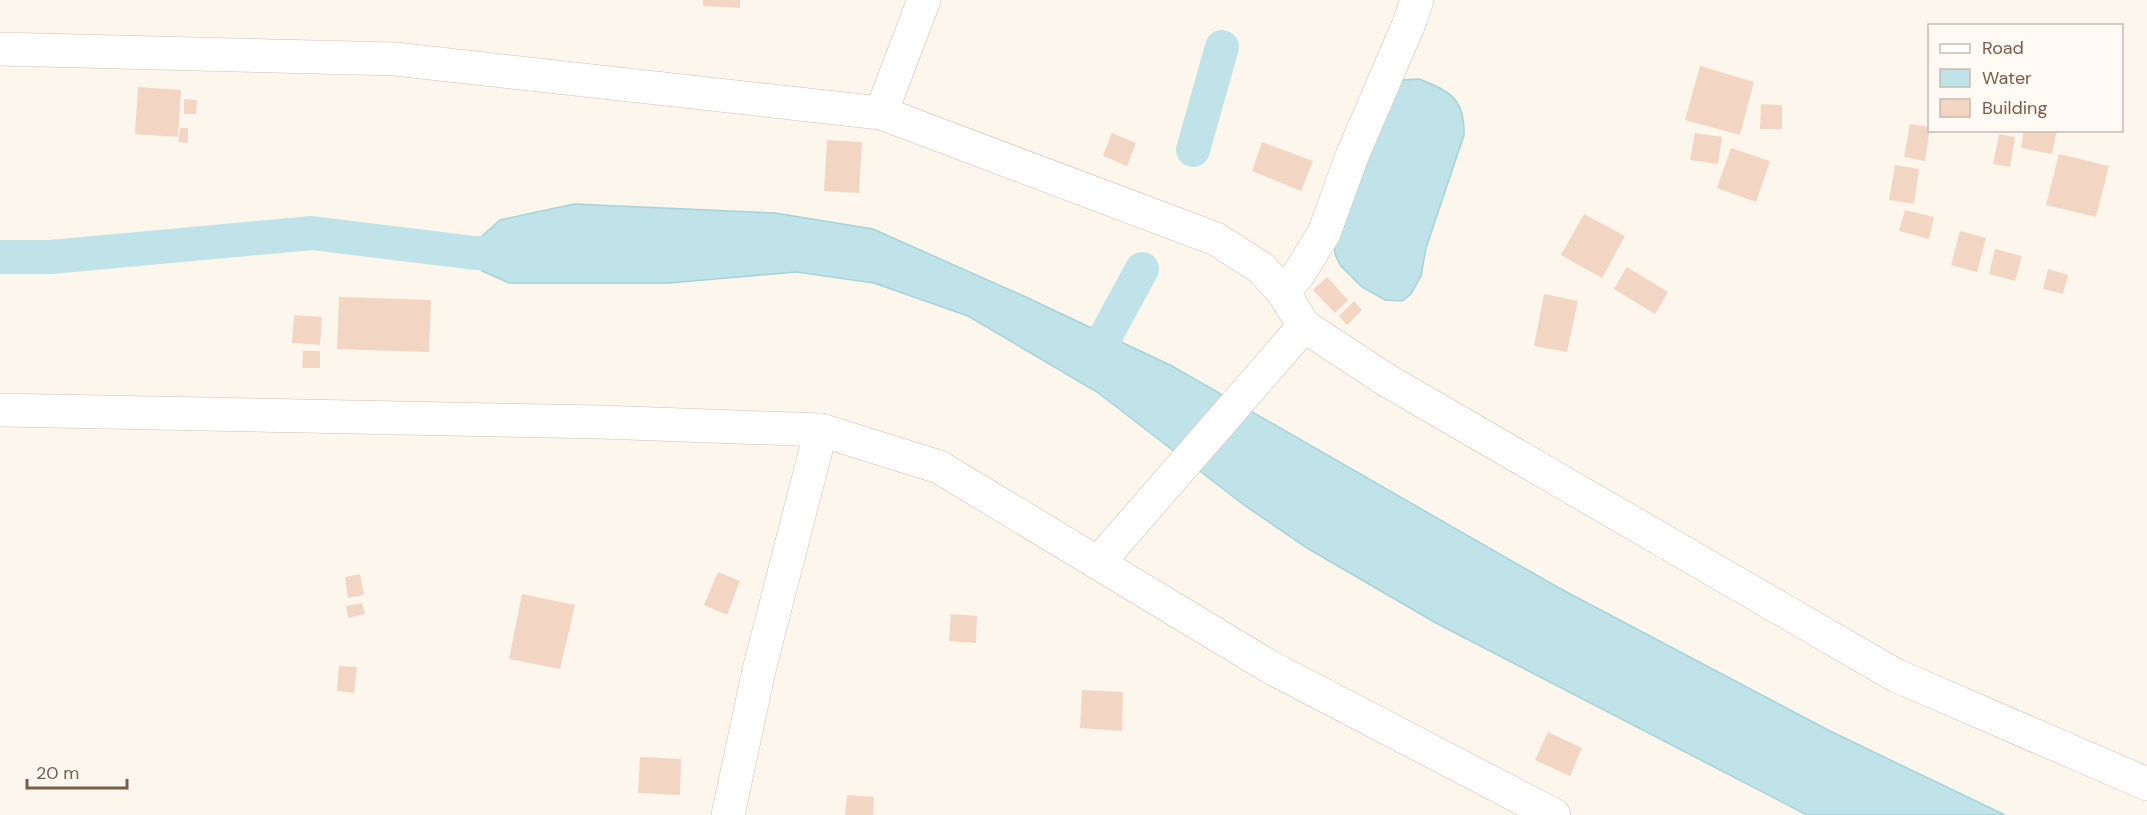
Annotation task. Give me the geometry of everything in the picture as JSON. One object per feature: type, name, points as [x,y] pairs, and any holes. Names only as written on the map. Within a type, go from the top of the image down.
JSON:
[{"type":"street","points":[[881,113],[924,0]]},
{"type":"street","points":[[1283,292],[1298,275],[1324,234],[1352,156],[1417,0]]},
{"type":"street","points":[[0,49],[395,59],[881,113],[1216,238],[1261,268],[1283,292],[1304,326],[1388,381],[1894,675],[2147,783]]},
{"type":"street","points":[[1098,563],[1304,326]]},
{"type":"street","points":[[0,410],[589,422],[821,430],[939,467],[1270,667],[1554,815]]},
{"type":"street","points":[[728,815],[759,670],[821,430]]},
{"type":"water","points":[[1419,79],[1447,92],[1454,98],[1462,113],[1464,135],[1426,248],[1421,276],[1411,294],[1402,301],[1385,300],[1362,287],[1340,265],[1335,254],[1334,235],[1401,80]]},
{"type":"water","points":[[574,204],[775,213],[873,229],[1028,298],[1172,366],[1559,588],[1830,731],[2005,815],[1807,815],[1436,623],[1307,548],[1244,505],[1097,392],[968,316],[874,283],[797,272],[669,283],[509,283],[482,271],[475,253],[479,239],[500,220]]},
{"type":"building","points":[[703,0],[740,0],[740,8],[703,6]]},
{"type":"building","points":[[1700,66],[1754,82],[1740,135],[1685,120]]},
{"type":"building","points":[[138,87],[181,90],[178,137],[135,134]]},
{"type":"building","points":[[184,99],[197,100],[196,114],[184,114]]},
{"type":"building","points":[[1761,104],[1782,105],[1782,129],[1760,129]]},
{"type":"building","points":[[1910,124],[1928,127],[1925,161],[1904,157]]},
{"type":"building","points":[[180,128],[188,128],[188,143],[178,142]]},
{"type":"building","points":[[2024,132],[2057,132],[2052,154],[2021,148]]},
{"type":"building","points":[[1112,133],[1136,143],[1127,166],[1103,156]]},
{"type":"building","points":[[1695,133],[1722,137],[1718,164],[1690,160]]},
{"type":"building","points":[[1999,134],[2015,137],[2010,167],[1993,164]]},
{"type":"building","points":[[827,140],[862,142],[859,193],[824,191]]},
{"type":"building","points":[[1262,142],[1313,161],[1301,191],[1252,171]]},
{"type":"building","points":[[1731,148],[1770,161],[1756,202],[1717,188]]},
{"type":"building","points":[[2059,154],[2109,166],[2096,217],[2046,205]]},
{"type":"building","points":[[1895,165],[1919,169],[1914,204],[1889,200]]},
{"type":"building","points":[[1905,210],[1934,217],[1929,239],[1899,231]]},
{"type":"building","points":[[1584,214],[1625,236],[1602,278],[1561,255]]},
{"type":"building","points":[[1960,231],[1986,238],[1977,272],[1951,265]]},
{"type":"building","points":[[1995,249],[2022,256],[2015,281],[1989,274]]},
{"type":"building","points":[[1627,267],[1668,292],[1655,314],[1614,289]]},
{"type":"building","points":[[2048,269],[2068,275],[2063,294],[2043,289]]},
{"type":"building","points":[[1327,277],[1348,300],[1335,313],[1313,290]]},
{"type":"building","points":[[1544,294],[1578,301],[1567,352],[1534,346]]},
{"type":"building","points":[[339,297],[431,300],[429,352],[337,349]]},
{"type":"building","points":[[1354,301],[1362,310],[1347,325],[1339,316]]},
{"type":"building","points":[[294,315],[322,317],[320,345],[292,343]]},
{"type":"building","points":[[303,351],[320,351],[320,368],[302,368]]},
{"type":"building","points":[[718,572],[740,581],[727,615],[704,605]]},
{"type":"building","points":[[360,574],[364,595],[348,598],[345,577]]},
{"type":"building","points":[[522,594],[575,605],[560,669],[509,659]]},
{"type":"building","points":[[362,603],[365,614],[348,618],[346,606]]},
{"type":"building","points":[[951,614],[977,616],[976,643],[949,641]]},
{"type":"building","points":[[339,666],[357,667],[354,693],[337,691]]},
{"type":"building","points":[[1082,690],[1123,692],[1122,731],[1080,728]]},
{"type":"building","points":[[1548,732],[1582,748],[1570,776],[1535,760]]},
{"type":"building","points":[[640,757],[681,759],[680,795],[638,793]]},
{"type":"building","points":[[847,795],[874,797],[873,815],[845,815]]},
{"type":"waterway","points":[[1193,150],[1222,47]]},
{"type":"waterway","points":[[0,257],[51,257],[312,233],[475,253],[521,253]]},
{"type":"waterway","points":[[1091,363],[1142,269]]}]
